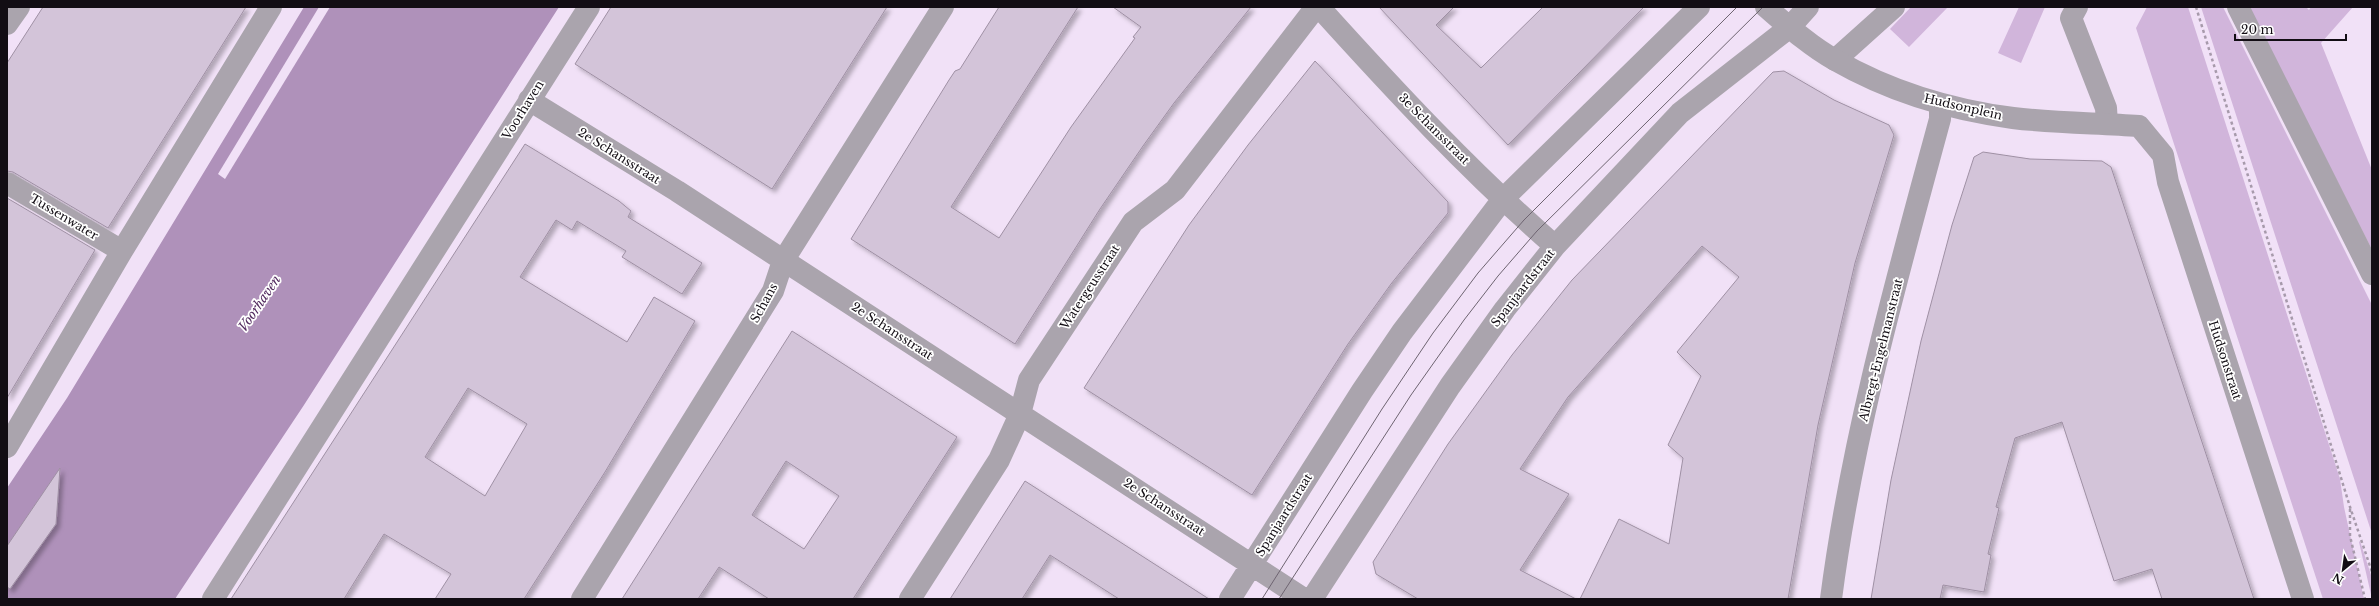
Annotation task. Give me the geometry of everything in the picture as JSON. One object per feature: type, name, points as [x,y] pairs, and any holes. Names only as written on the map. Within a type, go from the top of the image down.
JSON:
[{"type":"street","points":[[7,24],[18,7]]},
{"type":"street","points":[[7,447],[122,251],[271,7]]},
{"type":"street","name":"Voorhaven","points":[[213,599],[589,7]]},
{"type":"street","name":"Schans","points":[[582,599],[772,292],[783,261],[943,7]]},
{"type":"street","name":"3e Schansstraat","points":[[1317,7],[1382,77],[1504,199],[1555,246]]},
{"type":"street","name":"Watergeusstraat","points":[[910,599],[999,460],[1020,414],[1029,380],[1133,222],[1175,190],[1317,7]]},
{"type":"street","name":"Spanjaardstraat","points":[[1230,599],[1362,391],[1402,332],[1504,199],[1699,7]]},
{"type":"street","points":[[1766,7],[1797,34]]},
{"type":"street","name":"Spanjaardstraat","points":[[1312,599],[1450,386],[1505,309],[1555,246],[1680,113],[1797,34],[1808,7]]},
{"type":"street","points":[[1835,60],[1894,7]]},
{"type":"street","points":[[2077,7],[2071,18],[2106,108],[2107,124]]},
{"type":"street","points":[[2238,7],[2372,274]]},
{"type":"street","name":"Hudsonplein","points":[[1797,34],[1835,60],[1884,84],[1940,104],[2012,118],[2140,126]]},
{"type":"street","name":"2e Schansstraat","points":[[530,100],[677,191],[1252,565]]},
{"type":"street","name":"Albregt-Engelmanstraat","points":[[1831,599],[1853,468],[1872,381],[1940,119],[1940,104]]},
{"type":"street","name":"Hudsonstraat","points":[[2140,126],[2163,155],[2168,182],[2302,599]]},
{"type":"street","name":"Tussenwater","points":[[7,183],[122,251]]},
{"type":"street","name":"Spanjaardstraat","points":[[1252,565],[1304,599]]},
{"type":"path","points":[[2196,7],[2350,507],[2372,572]]},
{"type":"path","points":[[2350,507],[2350,536],[2365,599]]},
{"type":"shaded area","points":[[1911,7],[1948,7],[1909,47],[1890,29]]},
{"type":"shaded area","points":[[2019,7],[2045,7],[2021,63],[1998,53]]},
{"type":"shaded area","points":[[2147,7],[2188,7],[2340,479],[2344,507],[2364,599],[2323,599],[2136,28]]},
{"type":"shaded area","points":[[2201,7],[2223,7],[2372,305],[2372,534]]},
{"type":"shaded area","points":[[2249,7],[2306,7],[2309,10],[2311,7],[2353,7],[2321,43],[2372,170],[2372,250]]},
{"type":"shaded area","points":[[2360,541],[2372,578],[2372,599],[2359,542]]},
{"type":"water","points":[[304,7],[559,7],[304,405],[175,599],[7,599],[7,488],[67,398]]},
{"type":"pier","points":[[319,7],[330,7],[225,179],[218,174]]},
{"type":"building","points":[[43,7],[246,7],[108,228],[13,172],[7,171],[7,63]]},
{"type":"building","points":[[611,7],[887,7],[772,189],[575,64]]},
{"type":"building","points":[[999,7],[1078,7],[951,207],[999,238],[1071,127],[1135,38],[1133,37],[1141,27],[1113,7],[1251,7],[1174,103],[1143,146],[1100,209],[1015,344],[851,239],[949,80],[955,71],[960,69]]},
{"type":"building","points":[[1379,7],[1454,7],[1436,25],[1481,68],[1543,7],[1644,7],[1508,145]]},
{"type":"building","points":[[1315,61],[1448,202],[1448,213],[1391,284],[1348,344],[1252,495],[1084,388],[1189,225],[1248,145]]},
{"type":"building","points":[[1784,71],[1834,100],[1889,125],[1894,135],[1855,263],[1818,425],[1788,599],[1580,599],[1619,519],[1669,544],[1683,458],[1668,445],[1701,376],[1677,352],[1739,277],[1702,246],[1568,397],[1520,469],[1569,494],[1520,570],[1576,599],[1418,599],[1376,574],[1373,562],[1448,444],[1512,355],[1572,280],[1773,72]]},
{"type":"building","points":[[525,144],[619,201],[631,211],[628,217],[702,263],[682,294],[622,257],[626,251],[577,221],[572,230],[556,220],[520,277],[627,342],[654,297],[695,321],[605,472],[524,599],[435,599],[451,574],[384,534],[344,599],[231,599]],"holes":[[[468,388],[527,424],[485,496],[425,457]]]},
{"type":"building","points":[[1983,152],[2030,159],[2102,161],[2111,167],[2254,599],[2162,599],[2152,569],[2114,581],[2062,422],[2015,438],[1996,507],[1999,508],[1988,554],[1991,555],[1984,592],[1943,585],[1940,599],[1871,599],[1891,480],[1921,341],[1952,225],[1974,157]]},
{"type":"building","points":[[7,198],[95,250],[7,398]]},
{"type":"building","points":[[792,331],[957,437],[853,599],[769,599],[719,567],[698,599],[622,599]],"holes":[[[786,461],[839,496],[804,549],[752,515]]]},
{"type":"building","points":[[60,468],[56,524],[10,589],[7,587],[7,546]]},
{"type":"building","points":[[1025,481],[1209,599],[1119,599],[1050,555],[1022,599],[950,599]]},
{"type":"tram line","points":[[1262,599],[1382,409],[1433,333],[1478,273],[1524,220],[1737,7]]},
{"type":"tram line","points":[[1279,599],[1411,395],[1464,320],[1498,276],[1537,231],[1763,7]]}]
